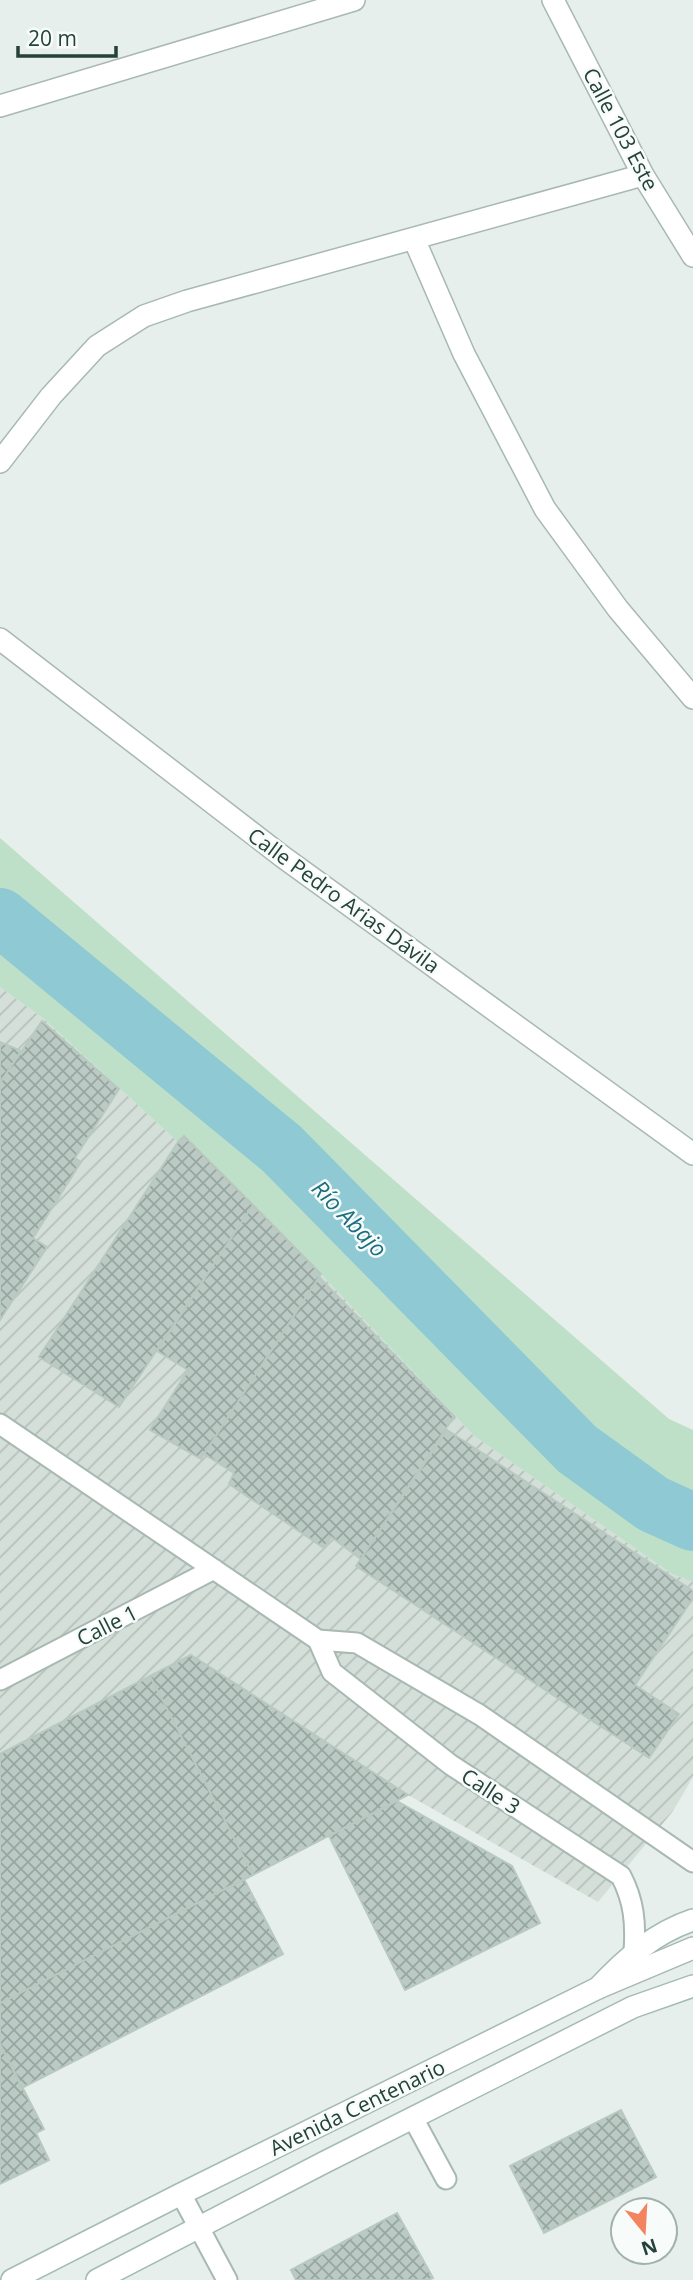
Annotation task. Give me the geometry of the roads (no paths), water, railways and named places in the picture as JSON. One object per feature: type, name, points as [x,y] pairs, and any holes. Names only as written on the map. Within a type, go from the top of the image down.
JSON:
[{"type":"street","points":[[0,106],[354,0]]},
{"type":"street","name":"Calle 103 Este","points":[[553,0],[643,175],[693,256]]},
{"type":"street","points":[[0,462],[51,396],[97,346],[144,316],[187,301],[643,175]]},
{"type":"street","points":[[414,239],[464,354],[545,509],[618,608],[693,698]]},
{"type":"street","name":"Calle Pedro Arias Dávila","points":[[0,639],[283,857],[693,1154]]},
{"type":"street","name":"Avenida Centenario","points":[[12,2280],[598,1988],[634,1952],[662,1934],[693,1920]]},
{"type":"street","points":[[598,1988],[693,1948]]},
{"type":"street","name":"Avenida Centenario","points":[[97,2280],[633,2007],[693,1986]]},
{"type":"lane","points":[[0,1424],[318,1640],[357,1643],[480,1715],[693,1862]]},
{"type":"lane","name":"Calle 1","points":[[0,1680],[214,1569]]},
{"type":"lane","name":"Calle 3","points":[[318,1640],[332,1672],[441,1756],[621,1876],[634,1909],[634,1952]]},
{"type":"lane","points":[[413,2118],[446,2179]]},
{"type":"lane","points":[[181,2194],[227,2280]]},
{"type":"waterway","name":"Río Abajo","points":[[0,917],[282,1149],[577,1449],[653,1504],[693,1522]]}]
